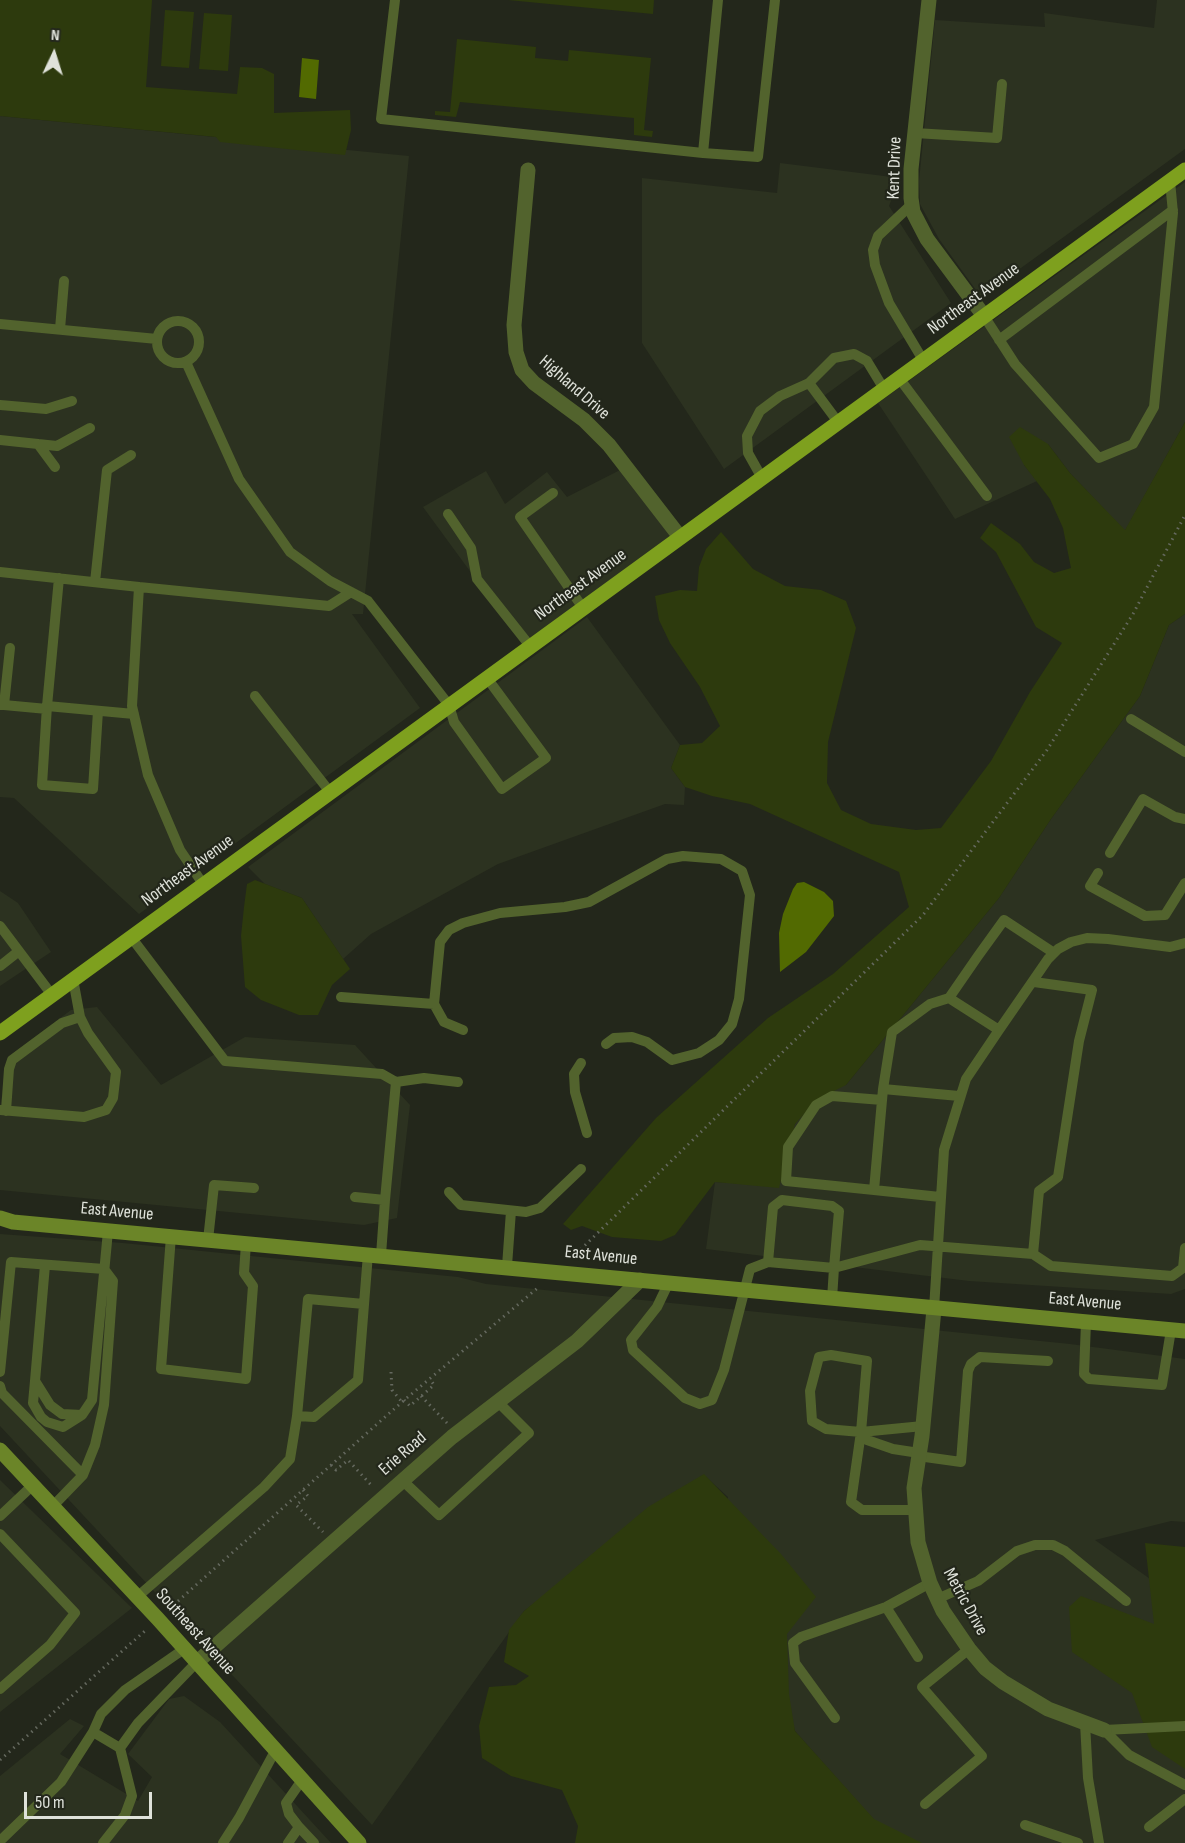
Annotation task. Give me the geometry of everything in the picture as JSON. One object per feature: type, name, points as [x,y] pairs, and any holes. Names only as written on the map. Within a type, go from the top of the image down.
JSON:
[{"type":"main road","name":"Northeast Avenue","points":[[0,1033],[1185,170]]},
{"type":"main road","name":"East Avenue","points":[[4,1221],[507,1266],[1178,1331]]},
{"type":"main road","name":"Southeast Avenue","points":[[0,1450],[158,1619],[358,1843]]},
{"type":"street","name":"Kent Drive","points":[[929,0],[910,169],[912,204],[927,239],[984,316]]},
{"type":"street","name":"Highland Drive","points":[[528,170],[514,325],[516,352],[522,370],[534,383],[584,420],[609,445],[680,537]]},
{"type":"street","name":"Erie Road","points":[[196,1663],[457,1433],[577,1341],[640,1280]]},
{"type":"street","name":"Metric Drive","points":[[934,1309],[914,1510],[918,1542],[930,1583],[937,1599],[969,1649],[1003,1682],[1048,1709],[1104,1730]]},
{"type":"lane","points":[[394,0],[381,119],[758,157],[775,0]]},
{"type":"lane","points":[[703,153],[718,0]]},
{"type":"lane","points":[[915,133],[997,138],[1002,84]]},
{"type":"lane","points":[[984,316],[1015,364],[1100,458],[1133,444],[1154,407],[1173,210],[1170,181]]},
{"type":"lane","points":[[912,204],[878,236],[873,250],[875,265],[889,303],[923,360]]},
{"type":"lane","points":[[999,340],[1173,210]]},
{"type":"lane","points":[[60,329],[64,281]]},
{"type":"lane","points":[[180,320],[193,326],[197,332],[199,346],[196,353],[186,362],[178,363],[165,359],[157,348],[157,339],[161,328],[172,321],[180,320]]},
{"type":"lane","points":[[0,324],[157,339]]},
{"type":"lane","points":[[762,478],[748,453],[747,436],[760,411],[780,396],[809,383],[834,358],[854,354],[867,361],[884,389]]},
{"type":"lane","points":[[186,362],[239,478],[290,552],[330,582],[368,601],[449,705],[454,722],[502,789],[546,758],[486,678]]},
{"type":"lane","points":[[899,378],[987,496]]},
{"type":"lane","points":[[809,383],[838,422]]},
{"type":"lane","points":[[0,405],[46,409],[72,401]]},
{"type":"lane","points":[[0,440],[57,446],[90,428]]},
{"type":"lane","points":[[38,444],[55,466]]},
{"type":"lane","points":[[95,582],[101,471],[131,455]]},
{"type":"lane","points":[[553,493],[520,517],[583,608]]},
{"type":"lane","points":[[448,514],[471,548],[477,579],[530,646]]},
{"type":"lane","points":[[0,572],[329,606],[351,592]]},
{"type":"lane","points":[[59,578],[42,785],[93,789],[98,711]]},
{"type":"lane","points":[[139,587],[132,706],[148,775],[180,850],[204,884]]},
{"type":"lane","points":[[10,648],[2,705],[134,714]]},
{"type":"lane","points":[[255,696],[330,792]]},
{"type":"lane","points":[[1131,719],[1185,752]]},
{"type":"lane","points":[[1110,853],[1143,799],[1174,816],[1185,819]]},
{"type":"lane","points":[[463,1030],[444,1022],[434,1004],[440,942],[449,930],[463,923],[500,913],[565,907],[589,902],[667,859],[683,856],[721,859],[742,871],[750,895],[739,999],[732,1024],[719,1040],[699,1053],[672,1060],[647,1042],[632,1037],[614,1038],[606,1044]]},
{"type":"lane","points":[[1098,873],[1090,886],[1145,916],[1165,915],[1185,883]]},
{"type":"lane","points":[[874,1190],[882,1095],[892,1032],[930,1004],[950,998],[1004,920],[1054,953]]},
{"type":"lane","points":[[0,926],[52,995]]},
{"type":"lane","points":[[131,938],[225,1060],[382,1074],[396,1082],[424,1078],[459,1082]]},
{"type":"lane","points":[[934,1309],[936,1246],[944,1150],[966,1079],[999,1029],[1054,953],[1071,942],[1087,938],[1170,948],[1185,943]]},
{"type":"lane","points":[[0,966],[19,951]]},
{"type":"lane","points":[[73,979],[80,1017],[88,1033],[116,1072],[113,1098],[106,1110],[84,1117],[3,1111],[12,1060],[62,1023],[80,1017]]},
{"type":"lane","points":[[1033,1254],[1038,1191],[1058,1177],[1079,1041],[1092,990],[1034,981]]},
{"type":"lane","points":[[341,997],[434,1004]]},
{"type":"lane","points":[[950,998],[999,1029]]},
{"type":"lane","points":[[581,1063],[574,1074],[575,1092],[587,1132]]},
{"type":"lane","points":[[297,1416],[314,1417],[358,1380],[364,1304],[385,1200],[396,1082]]},
{"type":"lane","points":[[940,1197],[786,1181],[789,1147],[816,1105],[832,1096],[959,1096]]},
{"type":"lane","points":[[449,1192],[461,1205],[526,1212],[540,1208],[581,1169]]},
{"type":"lane","points":[[208,1240],[214,1185],[254,1188]]},
{"type":"lane","points":[[355,1197],[385,1200]]},
{"type":"lane","points":[[768,1262],[773,1207],[782,1200],[832,1206],[839,1211],[832,1299]]},
{"type":"lane","points":[[507,1266],[511,1211]]},
{"type":"lane","points":[[45,1265],[35,1381],[50,1405],[62,1414],[82,1415],[92,1400],[108,1231]]},
{"type":"lane","points":[[171,1236],[160,1369],[246,1379],[253,1286],[244,1273],[246,1243]]},
{"type":"lane","points":[[669,1282],[657,1307],[631,1340],[633,1350],[649,1368],[685,1398],[700,1404],[712,1400],[724,1370],[750,1269],[768,1262],[834,1268],[920,1245],[1033,1254],[1051,1266],[1172,1276],[1183,1268],[1185,1248]]},
{"type":"lane","points":[[0,1371],[11,1262],[104,1269],[114,1281],[104,1405],[95,1445],[83,1475],[52,1506]]},
{"type":"lane","points":[[137,1597],[264,1487],[290,1460],[297,1416],[308,1299],[364,1304]]},
{"type":"lane","points":[[1086,1322],[1084,1374],[1089,1380],[1162,1386],[1178,1331]]},
{"type":"lane","points":[[914,1510],[862,1510],[851,1502],[861,1432],[867,1361],[831,1355],[819,1358],[810,1391],[812,1421],[826,1429],[861,1432],[923,1426]]},
{"type":"lane","points":[[861,1432],[867,1440],[892,1449],[961,1462],[968,1371],[971,1364],[980,1357],[1048,1361]]},
{"type":"lane","points":[[0,1386],[2,1393],[83,1475]]},
{"type":"lane","points":[[403,1481],[439,1515],[529,1433],[498,1402]]},
{"type":"lane","points":[[0,1516],[33,1485]]},
{"type":"lane","points":[[0,1534],[75,1613],[50,1645],[0,1689]]},
{"type":"lane","points":[[937,1599],[978,1581],[1017,1551],[1035,1545],[1053,1545],[1065,1551],[1126,1600]]},
{"type":"lane","points":[[835,1718],[795,1663],[793,1643],[801,1637],[886,1607],[930,1583]]},
{"type":"lane","points":[[886,1607],[918,1657]]},
{"type":"lane","points":[[0,1841],[62,1782],[93,1732],[101,1714],[125,1690],[184,1649]]},
{"type":"lane","points":[[925,1804],[982,1756],[922,1687],[969,1649]]},
{"type":"lane","points":[[120,1748],[138,1723],[196,1663]]},
{"type":"lane","points":[[1085,1723],[1088,1778],[1099,1843]]},
{"type":"lane","points":[[1104,1730],[1185,1726]]},
{"type":"lane","points":[[1104,1730],[1129,1755],[1185,1785]]},
{"type":"lane","points":[[93,1732],[120,1748],[132,1796],[125,1815],[103,1843]]},
{"type":"lane","points":[[222,1843],[239,1818],[275,1751]]},
{"type":"lane","points":[[302,1780],[286,1803],[289,1814],[314,1843]]},
{"type":"lane","points":[[1149,1827],[1185,1799]]},
{"type":"lane","points":[[1025,1825],[1078,1843]]},
{"type":"lane","points":[[288,1843],[299,1827]]},
{"type":"path","points":[[0,1760],[403,1401],[558,1271],[923,915],[1054,741],[1133,614],[1185,515]]},
{"type":"path","points":[[392,1372],[392,1390],[410,1406],[434,1385],[430,1379]]},
{"type":"path","points":[[422,1396],[457,1433]]},
{"type":"path","points":[[331,1465],[336,1470],[348,1460],[383,1499]]},
{"type":"path","points":[[303,1490],[308,1496],[296,1505],[333,1543]]},
{"type":"shaded area","points":[[0,0],[152,0],[146,87],[237,94],[240,67],[262,68],[274,74],[274,113],[350,110],[351,130],[345,155],[220,142],[216,137],[0,116]]},
{"type":"shaded area","points":[[508,0],[654,0],[653,14]]},
{"type":"shaded area","points":[[1157,0],[1185,0],[1185,149],[981,297],[939,239],[920,204],[919,181],[935,20],[1045,27],[1044,13],[1154,28]]},
{"type":"shaded area","points":[[165,10],[194,12],[189,68],[161,66]]},
{"type":"shaded area","points":[[204,13],[232,15],[228,71],[199,69]]},
{"type":"shaded area","points":[[457,39],[536,47],[535,58],[568,61],[569,50],[651,58],[644,130],[653,131],[652,137],[634,135],[634,118],[460,102],[456,117],[435,115],[435,111],[450,112]]},
{"type":"shaded area","points":[[302,58],[319,60],[316,99],[299,97]]},
{"type":"shaded area","points":[[0,116],[409,156],[363,614],[352,614],[420,708],[139,914],[14,798],[0,797]]},
{"type":"shaded area","points":[[780,163],[900,178],[889,206],[951,303],[724,469],[642,343],[642,178],[777,193]]},
{"type":"shaded area","points":[[1185,182],[1185,422],[1125,531],[1070,473],[1048,444],[1024,465],[1037,481],[955,519],[878,403]]},
{"type":"shaded area","points":[[1185,422],[1185,614],[1169,625],[1140,696],[1051,819],[999,898],[846,1085],[818,1099],[795,1124],[779,1188],[715,1182],[675,1235],[661,1241],[612,1237],[582,1226],[571,1230],[563,1224],[656,1118],[768,1018],[833,974],[909,907],[899,872],[750,804],[712,796],[685,787],[671,768],[680,745],[702,743],[720,726],[700,687],[670,643],[659,620],[655,596],[680,590],[697,591],[699,567],[706,549],[721,532],[753,569],[785,586],[821,590],[846,601],[856,628],[828,742],[827,783],[841,810],[871,824],[916,830],[941,828],[991,761],[1030,692],[1062,643],[1036,627],[996,552],[980,538],[991,523],[1020,544],[1034,562],[1054,573],[1071,568],[1063,528],[1050,499],[1024,465],[1009,437],[1020,427],[1048,444],[1070,473],[1125,530]]},
{"type":"shaded area","points":[[622,469],[674,538],[524,645],[423,507],[486,471],[505,504],[547,472],[567,497]]},
{"type":"shaded area","points":[[1185,614],[1185,1289],[1171,1294],[969,1281],[706,1249],[715,1182],[766,1185],[812,1088],[846,1085],[999,898],[1051,819],[1140,696],[1169,625]]},
{"type":"shaded area","points":[[587,617],[680,745],[671,768],[685,787],[684,805],[665,804],[498,864],[371,934],[343,959],[302,898],[265,884],[248,867]]},
{"type":"shaded area","points":[[255,880],[302,898],[350,969],[332,985],[318,1015],[299,1015],[261,1000],[245,987],[241,936],[247,884]]},
{"type":"shaded area","points":[[804,882],[824,892],[833,901],[834,916],[806,952],[780,972],[779,933],[783,914],[793,889],[797,883]]},
{"type":"shaded area","points":[[0,891],[18,903],[51,952],[0,986]]},
{"type":"shaded area","points":[[97,1007],[161,1085],[245,1037],[355,1045],[410,1105],[397,1218],[364,1225],[0,1190],[0,1108],[8,1057],[71,1010]]},
{"type":"shaded area","points":[[0,1234],[123,1243],[458,1277],[486,1284],[1070,1344],[1185,1359],[1185,1522],[1171,1521],[1095,1540],[1153,1581],[1185,1591],[1185,1843],[906,1843],[874,1820],[795,1731],[727,1503],[728,1497],[704,1475],[524,1611],[372,1825],[0,1426]]},
{"type":"shaded area","points":[[704,1474],[781,1554],[816,1597],[787,1634],[789,1694],[795,1731],[874,1819],[922,1843],[575,1843],[578,1826],[562,1790],[511,1776],[482,1758],[479,1726],[489,1687],[516,1685],[529,1676],[504,1662],[509,1630],[524,1611],[648,1507]]},
{"type":"shaded area","points":[[0,1480],[132,1608],[0,1712]]},
{"type":"shaded area","points":[[1145,1543],[1185,1547],[1185,1769],[1152,1747],[1132,1693],[1072,1652],[1069,1607],[1081,1596],[1154,1624]]},
{"type":"shaded area","points":[[184,1696],[220,1722],[331,1843],[0,1843],[0,1776],[70,1719],[84,1726],[60,1754],[138,1801],[152,1777],[128,1754],[169,1699]]}]
